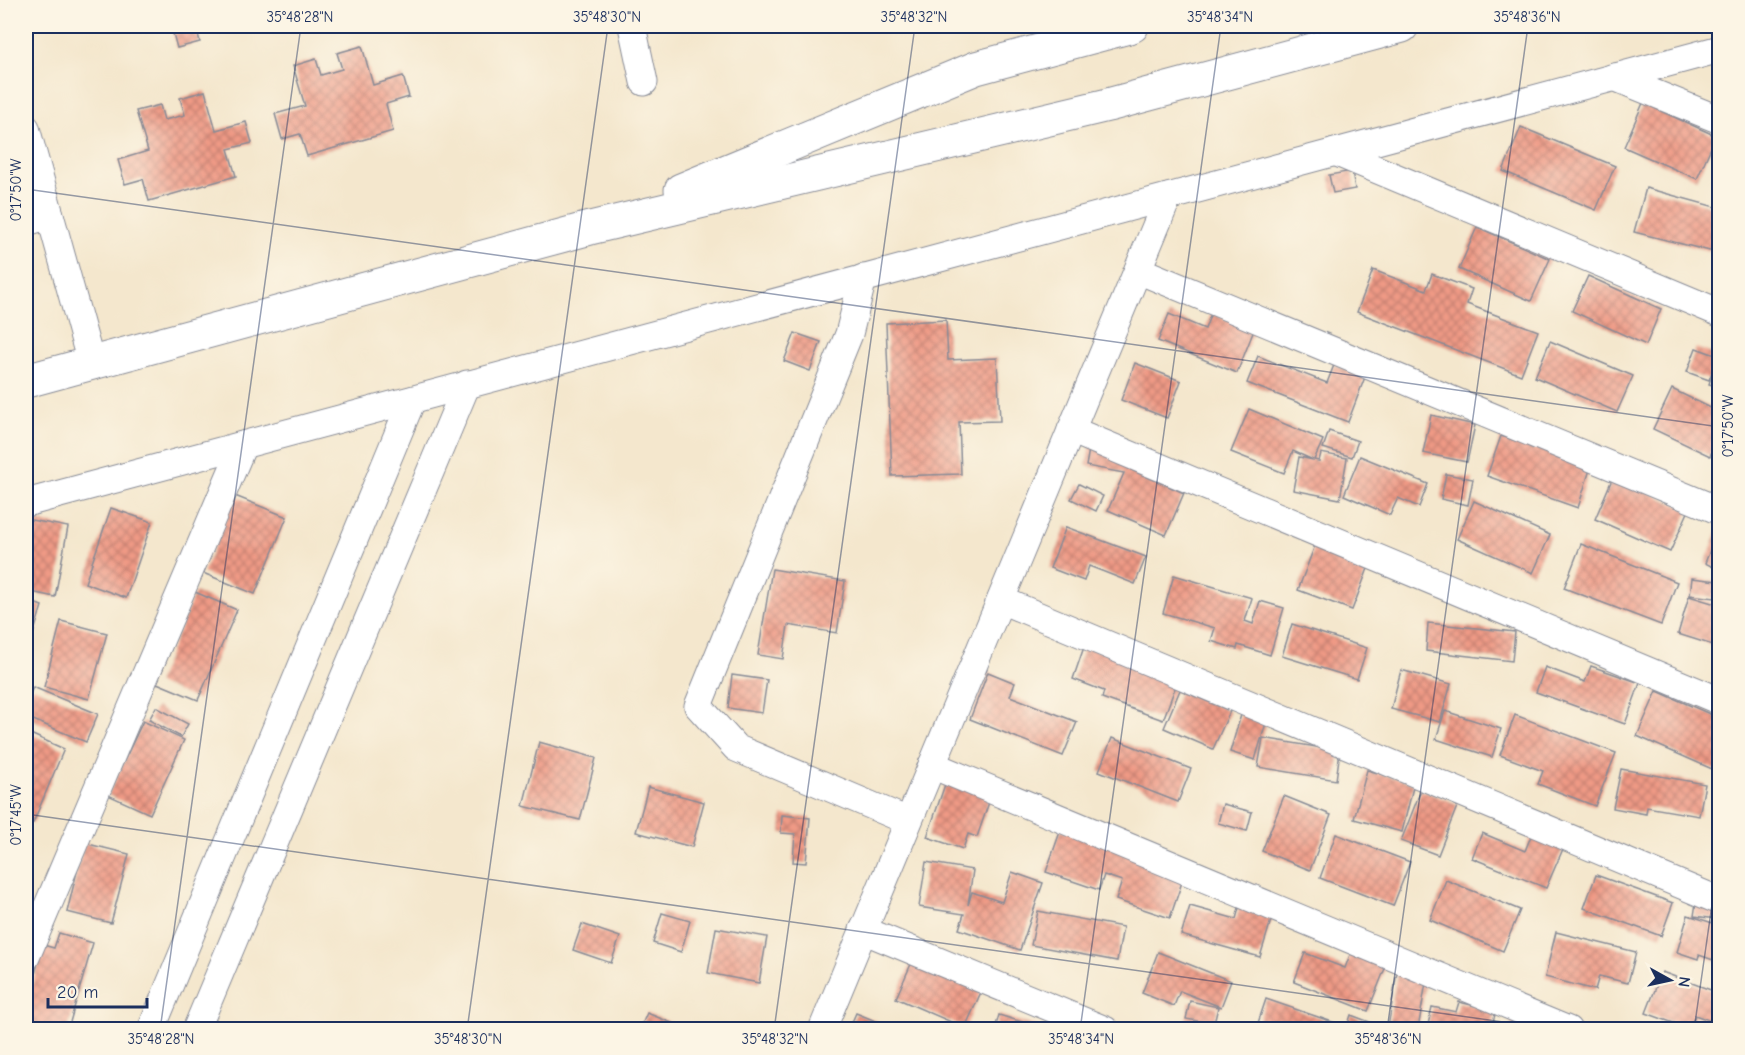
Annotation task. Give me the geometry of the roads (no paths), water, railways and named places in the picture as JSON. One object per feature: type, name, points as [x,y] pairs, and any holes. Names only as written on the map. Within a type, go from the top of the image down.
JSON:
[{"type":"main road","points":[[590,228],[976,68],[1132,26]]},
{"type":"main road","points":[[26,381],[590,228],[1108,105],[1402,26]]},
{"type":"street","points":[[632,26],[644,82]]},
{"type":"street","points":[[26,503],[1719,49]]},
{"type":"street","points":[[1614,77],[1719,120]]},
{"type":"street","points":[[26,128],[38,218],[91,363]]},
{"type":"street","points":[[1335,152],[1719,313]]},
{"type":"street","points":[[822,1029],[1168,197]]},
{"type":"street","points":[[1138,270],[1719,511]]},
{"type":"street","points":[[863,278],[849,334],[698,706],[736,748],[908,821]]},
{"type":"street","points":[[196,1029],[467,384]]},
{"type":"street","points":[[151,1029],[412,400]]},
{"type":"street","points":[[1071,430],[1719,701]]},
{"type":"street","points":[[26,957],[243,445]]},
{"type":"street","points":[[1001,600],[1719,901]]},
{"type":"street","points":[[932,765],[1568,1029]]},
{"type":"street","points":[[863,930],[1105,1029]]}]
